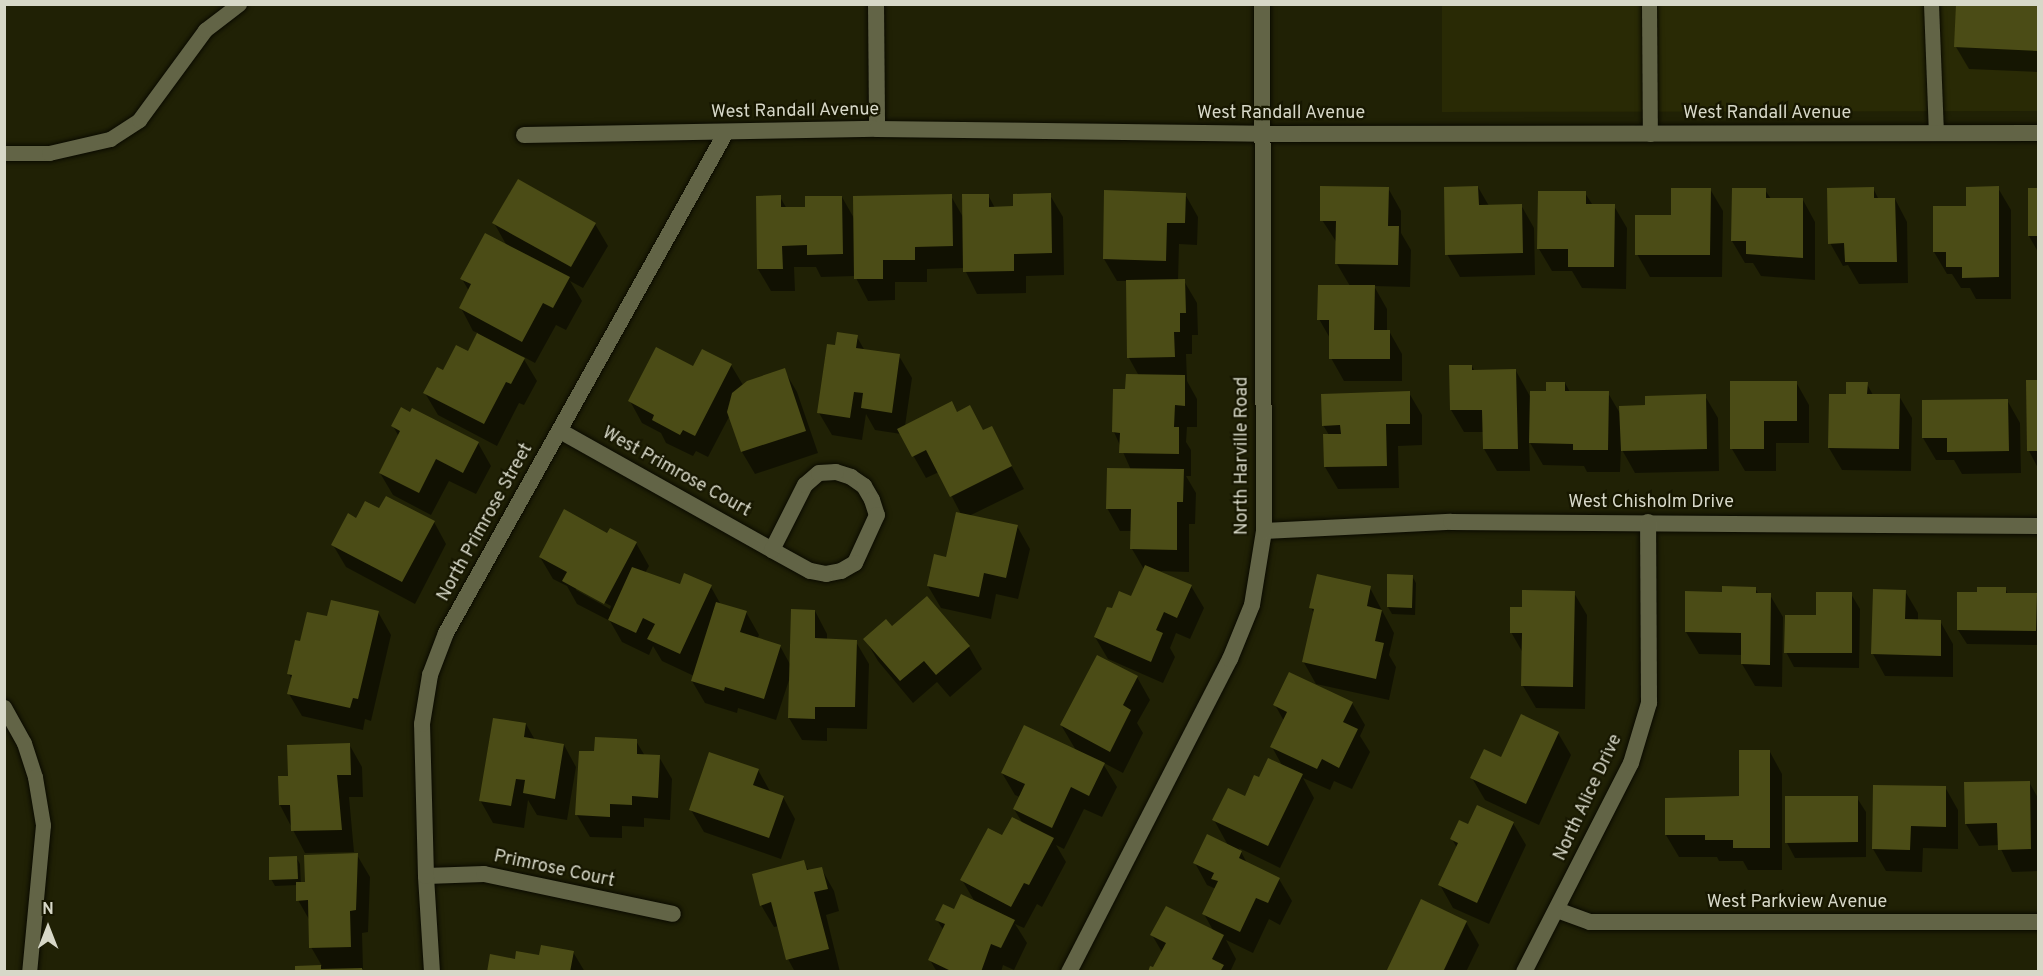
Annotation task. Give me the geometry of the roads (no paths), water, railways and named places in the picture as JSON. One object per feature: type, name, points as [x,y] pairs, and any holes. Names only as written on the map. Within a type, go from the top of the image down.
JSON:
[{"type":"street","points":[[876,4],[877,129]]},
{"type":"street","name":"North Harville Road","points":[[1069,972],[1230,659],[1252,605],[1264,531],[1262,4]]},
{"type":"street","name":"West Randall Avenue","points":[[524,135],[725,134],[877,129],[1262,134],[2038,133]]},
{"type":"street","name":"North Primrose Street","points":[[432,972],[426,876],[422,724],[430,675],[446,633],[725,134]]},
{"type":"street","name":"West Primrose Court","points":[[560,431],[772,550],[810,571],[826,574],[841,571],[855,563],[877,515],[864,486],[851,477],[836,472],[819,473],[805,484],[772,550]]},
{"type":"street","name":"West Chisholm Drive","points":[[1264,531],[1451,522],[2038,526]]},
{"type":"street","name":"North Alice Drive","points":[[1524,972],[1631,763],[1649,703],[1648,522]]},
{"type":"street","name":"Primrose Court","points":[[426,876],[484,874],[673,914]]},
{"type":"street","name":"West Parkview Avenue","points":[[1557,910],[1590,922],[2038,922]]},
{"type":"lane","points":[[4,153],[49,153],[110,139],[139,120],[205,30],[239,4]]},
{"type":"lane","points":[[1649,4],[1650,134]]},
{"type":"lane","points":[[1931,4],[1936,133]]},
{"type":"lane","points":[[4,707],[24,743],[35,777],[43,825],[29,972]]}]
